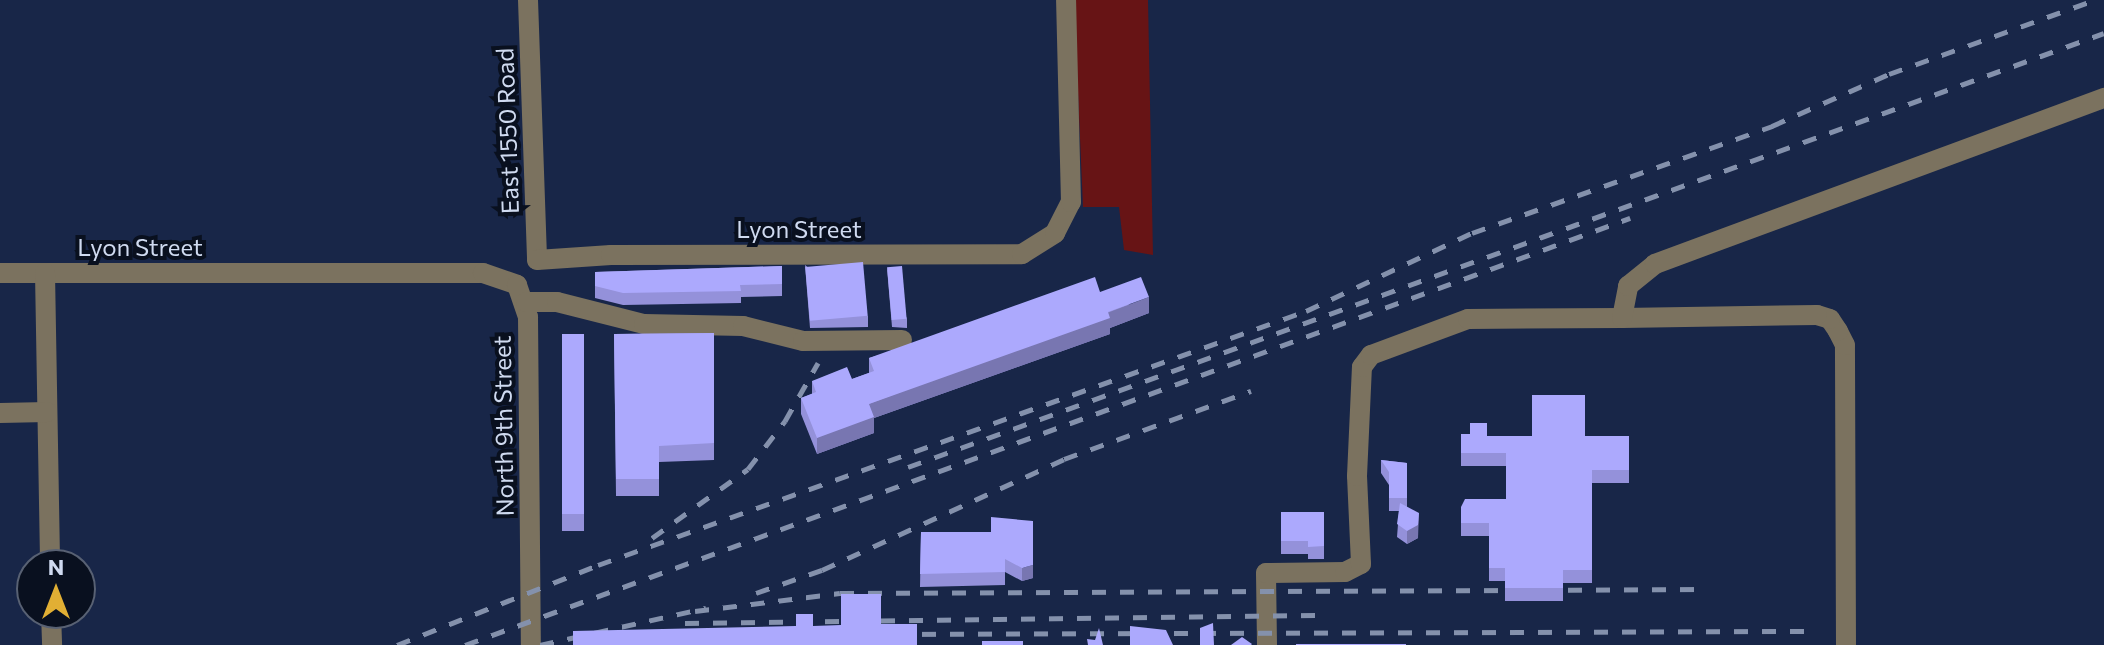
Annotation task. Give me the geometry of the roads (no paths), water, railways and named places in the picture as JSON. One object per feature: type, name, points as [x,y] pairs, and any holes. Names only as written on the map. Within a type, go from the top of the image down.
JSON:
[{"type":"street","name":"East 1550 Road","points":[[528,0],[537,260]]},
{"type":"street","name":"Lyon Street","points":[[537,260],[611,255],[1022,254],[1055,233],[1071,202],[1066,0]]},
{"type":"street","points":[[1622,318],[1628,286],[1655,264],[2104,98]]},
{"type":"street","points":[[521,294],[537,260]]},
{"type":"street","name":"Lyon Street","points":[[0,273],[483,273],[521,294],[644,324],[743,326],[803,341],[902,340]]},
{"type":"street","points":[[45,273],[50,549]]},
{"type":"street","name":"North 9th Street","points":[[521,294],[531,645]]},
{"type":"street","points":[[1267,645],[1266,573],[1345,572],[1361,564],[1357,476],[1362,367],[1371,355],[1468,319],[1817,315],[1830,319],[1845,345],[1846,645]]},
{"type":"street","points":[[0,413],[47,412]]},
{"type":"railway","points":[[397,645],[598,565],[1306,311],[1472,233],[1772,126],[1889,74],[2094,0]]},
{"type":"railway","points":[[908,467],[2104,33]]},
{"type":"railway","points":[[465,645],[1630,218]]},
{"type":"railway","points":[[652,538],[748,469],[785,421],[818,363]]},
{"type":"railway","points":[[756,593],[822,570],[1064,459],[1251,391]]},
{"type":"railway","points":[[695,611],[840,593],[1706,589]]},
{"type":"railway","points":[[540,645],[706,608]]},
{"type":"railway","points":[[685,623],[1316,615]]},
{"type":"railway","points":[[894,634],[1807,631]]}]
